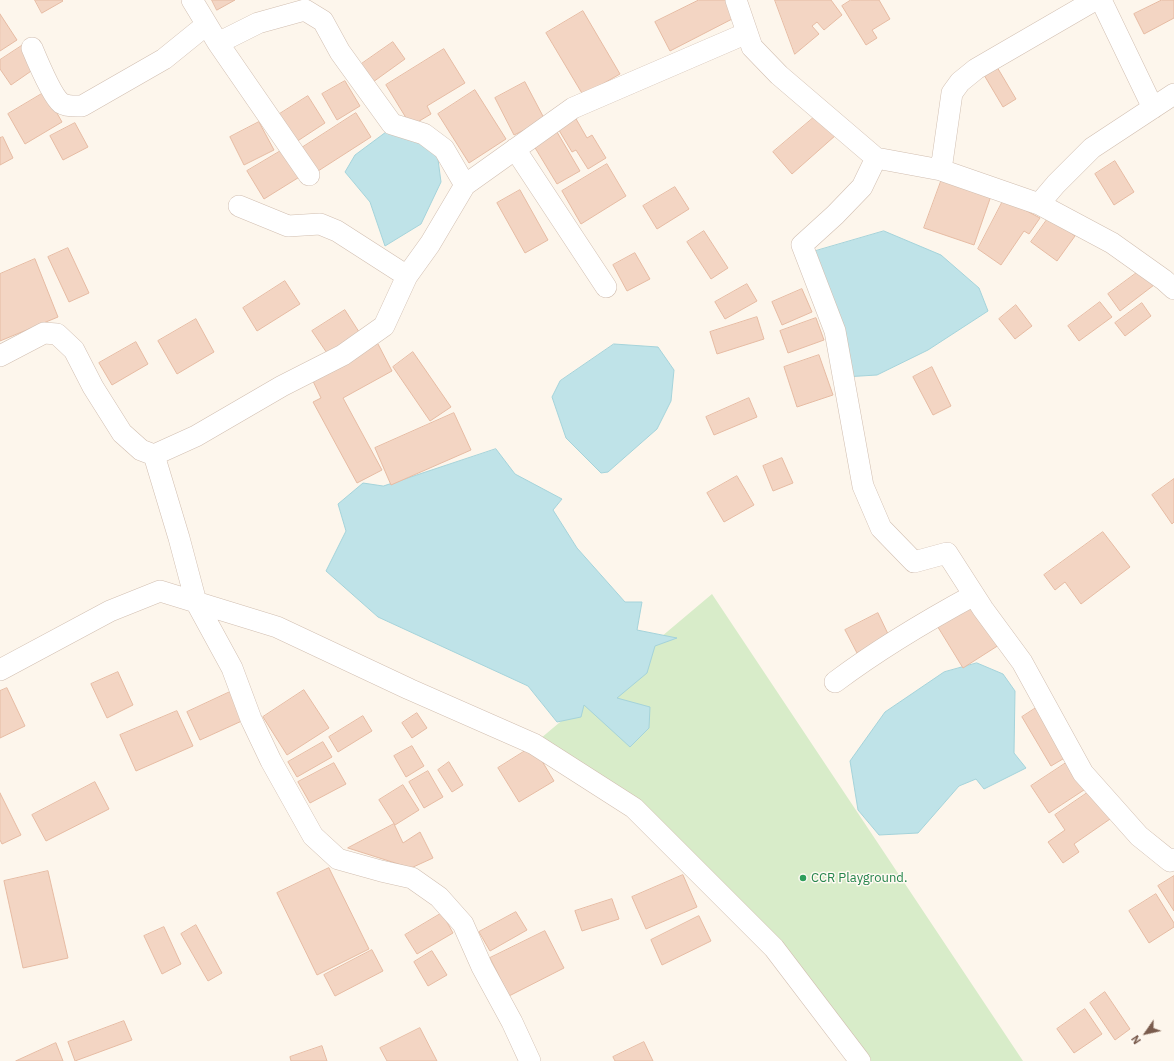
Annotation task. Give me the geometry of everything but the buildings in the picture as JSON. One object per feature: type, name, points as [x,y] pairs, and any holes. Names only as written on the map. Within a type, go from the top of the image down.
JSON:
[{"type":"street","points":[[192,0],[218,43],[309,175]]},
{"type":"street","points":[[736,0],[752,47],[779,75],[876,158],[941,170],[1039,204],[1112,243],[1164,280],[1174,290]]},
{"type":"street","points":[[941,170],[952,93],[960,82],[976,69],[1095,0]]},
{"type":"street","points":[[1101,0],[1153,108]]},
{"type":"street","points":[[218,43],[258,23],[305,10],[323,21],[340,52],[392,124],[424,134],[444,149],[465,185]]},
{"type":"street","points":[[32,48],[49,86],[61,102],[71,106],[82,106],[164,59],[206,24]]},
{"type":"street","points":[[154,456],[196,436],[282,386],[343,355],[384,326],[407,276],[430,244],[465,185],[573,108],[747,33]]},
{"type":"street","points":[[1039,204],[1056,184],[1092,148],[1174,94]]},
{"type":"street","points":[[516,149],[606,287]]},
{"type":"street","points":[[876,158],[862,187],[835,215],[802,244],[836,331],[863,486],[881,528],[914,562],[947,553],[982,609],[1022,662],[1083,773],[1139,836],[1170,861],[1174,859]]},
{"type":"street","points":[[239,206],[288,226],[320,224],[337,231],[407,276]]},
{"type":"street","points":[[0,356],[44,333],[57,334],[74,350],[93,387],[122,433],[141,450],[154,456],[179,538],[196,602],[232,668],[251,719],[271,761],[313,836],[338,859],[412,878],[439,897],[463,924],[482,967],[512,1022],[530,1061]]},
{"type":"street","points":[[0,670],[110,611],[160,591],[277,627],[409,689],[534,744],[634,808],[774,948],[860,1061]]},
{"type":"street","points":[[835,682],[857,666],[929,620],[974,595]]},
{"type":"green space","name":"CCR Playground.","points":[[712,594],[1023,1061],[860,1061],[774,948],[634,808],[534,744]]},
{"type":"water","points":[[412,127],[437,152],[441,182],[421,224],[385,246],[370,202],[345,172],[355,155],[386,132]]},
{"type":"water","points":[[884,231],[941,255],[979,288],[988,311],[928,350],[877,375],[844,377],[802,255]]},
{"type":"water","points":[[614,344],[658,347],[674,370],[671,401],[657,429],[608,472],[601,473],[566,438],[552,397],[560,381]]},
{"type":"water","points":[[496,449],[515,474],[562,499],[553,510],[577,548],[625,602],[642,602],[637,630],[677,638],[655,646],[647,673],[617,698],[650,707],[649,728],[630,747],[584,705],[581,717],[557,722],[528,686],[378,617],[326,571],[346,531],[338,504],[363,483],[383,486]]},
{"type":"water","points":[[977,663],[1003,674],[1015,691],[1014,753],[1026,768],[984,789],[976,779],[959,786],[918,833],[879,835],[858,810],[850,761],[885,712],[944,672]]},
{"type":"place","name":"CCR Playground.","points":[[803,878]]}]
